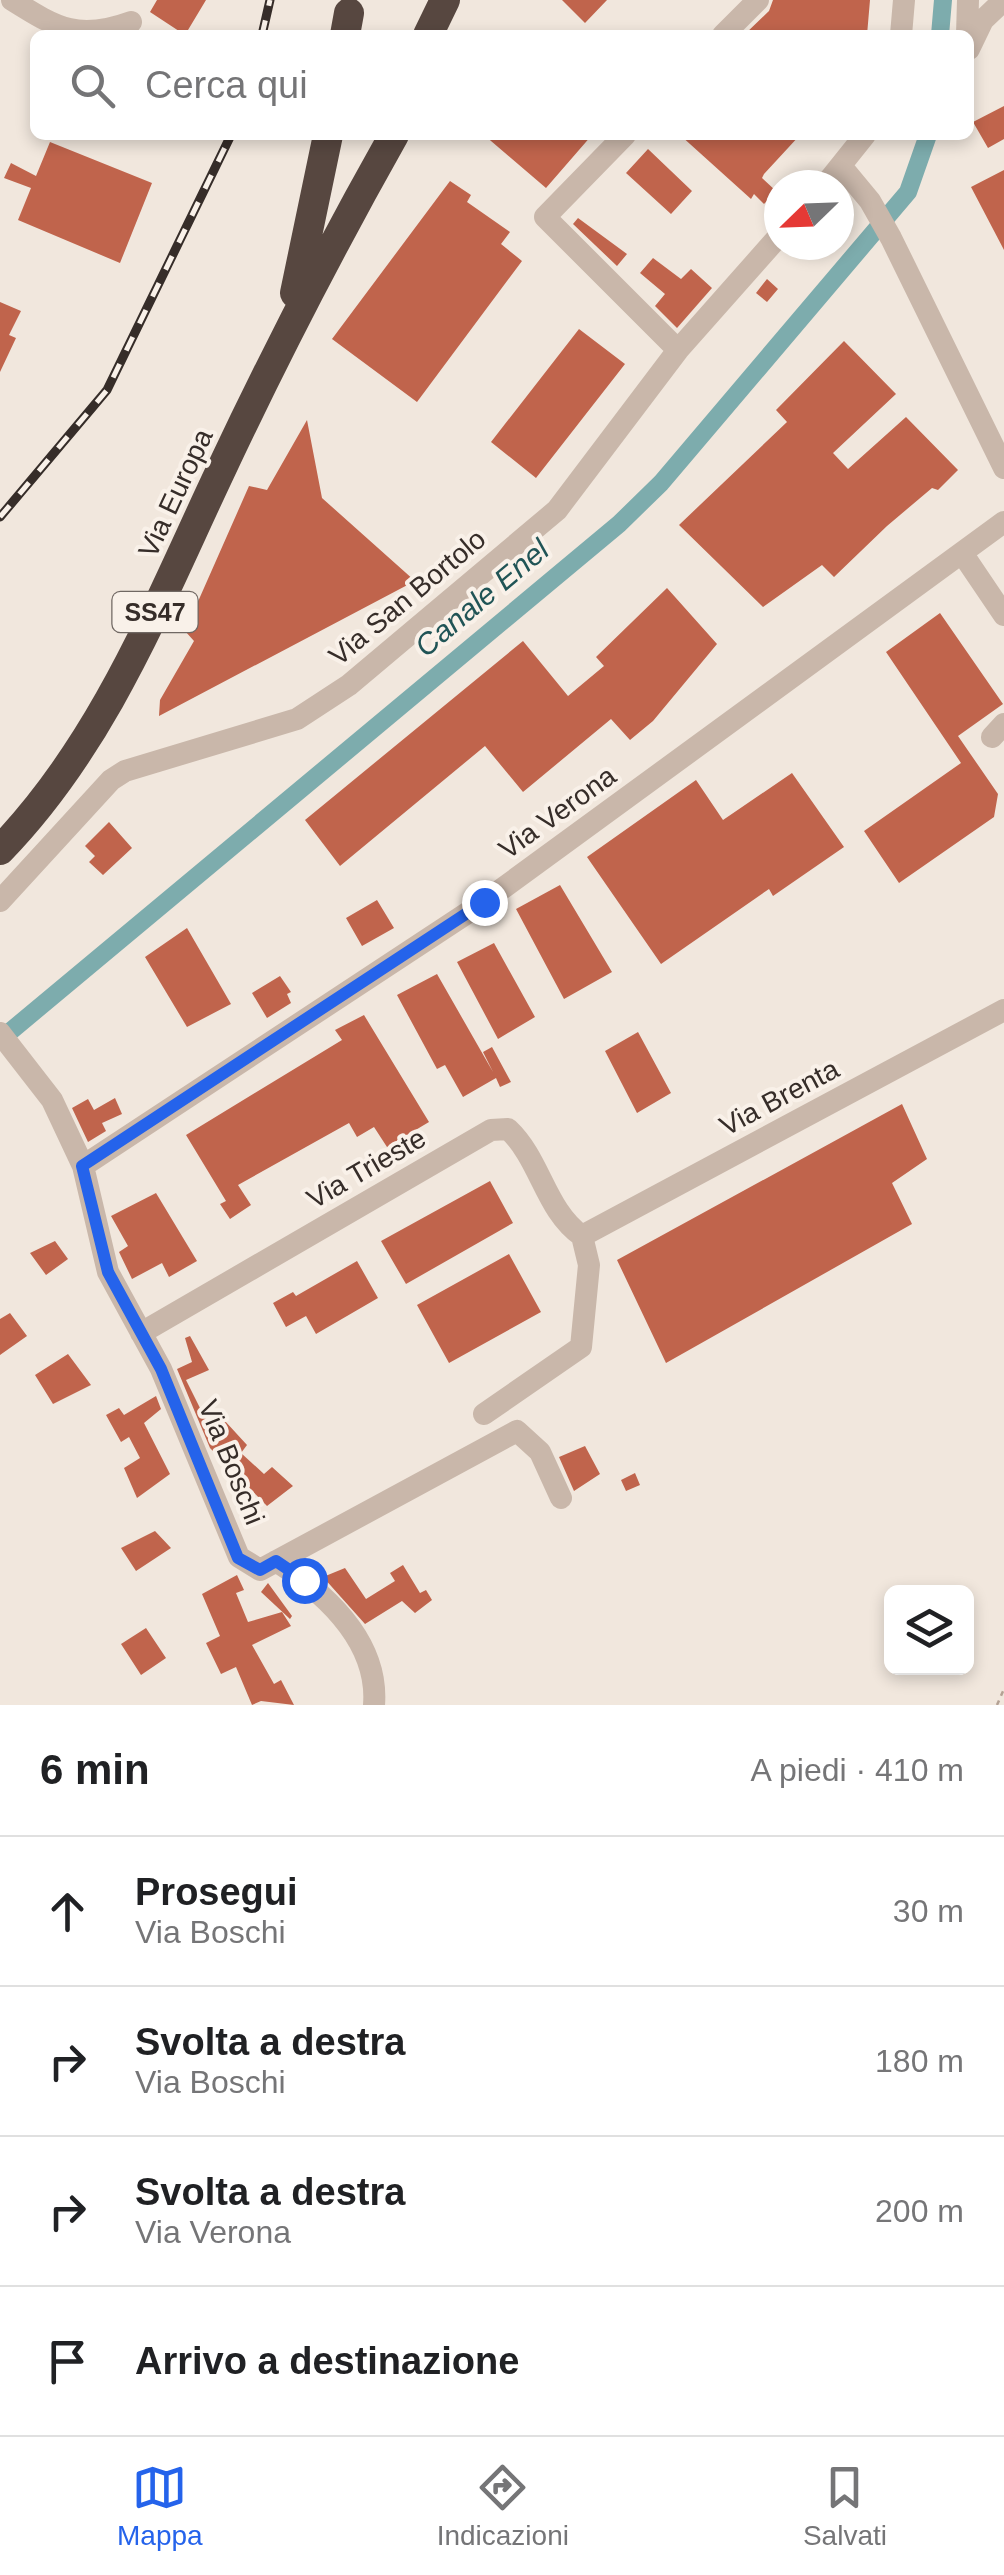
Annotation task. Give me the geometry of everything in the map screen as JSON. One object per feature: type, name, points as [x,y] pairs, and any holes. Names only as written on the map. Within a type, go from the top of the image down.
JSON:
[{"type":"highway","points":[[430,30],[445,0]]},
{"type":"highway","points":[[447,30],[462,0]]},
{"type":"highway","points":[[274,362],[305,252],[327,140]]},
{"type":"highway","name":"SS47","points":[[344,223],[375,140]]},
{"type":"highway","name":"SS47","points":[[274,362],[391,140]]},
{"type":"highway","name":"Via Europa","points":[[0,850],[62,776],[106,708],[274,362]]},
{"type":"street","points":[[12,0],[71,30]]},
{"type":"street","points":[[728,30],[758,0]]},
{"type":"street","points":[[901,30],[904,0]]},
{"type":"street","points":[[968,0],[969,30]]},
{"type":"street","points":[[974,34],[1004,0]]},
{"type":"street","points":[[109,30],[131,22]]},
{"type":"street","points":[[621,140],[546,217],[678,350]]},
{"type":"street","points":[[837,170],[861,140]]},
{"type":"street","points":[[841,166],[870,201],[890,238],[1004,468]]},
{"type":"street","name":"Via San Bortolo","points":[[0,901],[85,807],[125,771],[297,719],[349,686],[557,510],[678,350],[764,253]]},
{"type":"street","name":"Via Verona","points":[[82,1166],[484,902],[1004,522]]},
{"type":"street","points":[[962,552],[1004,616]]},
{"type":"street","name":"Via Brenta","points":[[582,1236],[1004,1010]]},
{"type":"street","name":"Via Boschi","points":[[7,1041],[52,1100],[82,1166],[108,1272],[161,1369],[238,1558],[260,1570],[517,1431],[540,1452],[561,1498]]},
{"type":"street","name":"Via Trieste","points":[[141,1332],[491,1130],[508,1128],[526,1145],[562,1222],[582,1236]]},
{"type":"street","points":[[484,1414],[581,1347],[589,1265],[582,1236]]},
{"type":"street","points":[[276,1561],[304,1580],[360,1642],[373,1669],[374,1705]]},
{"type":"path","points":[[997,1705],[1004,1689]]},
{"type":"building","points":[[157,0],[206,0],[188,30],[177,30],[150,12]]},
{"type":"building","points":[[562,0],[607,0],[585,23]]},
{"type":"building","points":[[773,0],[870,0],[867,30],[749,30],[769,11]]},
{"type":"building","points":[[1004,106],[1004,139],[988,148],[974,121]]},
{"type":"building","points":[[490,140],[588,140],[546,188]]},
{"type":"building","points":[[686,140],[795,140],[764,170],[764,204],[754,194],[751,199]]},
{"type":"building","points":[[50,142],[152,183],[120,263],[18,220],[31,188],[4,178],[11,163],[36,176]]},
{"type":"building","points":[[648,149],[692,191],[671,214],[626,173]]},
{"type":"building","points":[[1004,170],[1004,250],[971,187]]},
{"type":"building","points":[[450,181],[471,195],[467,202],[510,232],[501,244],[522,261],[417,402],[332,339]]},
{"type":"building","points":[[578,218],[627,254],[617,266],[573,224]]},
{"type":"building","points":[[653,258],[681,279],[691,269],[712,288],[677,328],[655,306],[665,294],[640,273]]},
{"type":"building","points":[[767,279],[778,289],[767,302],[756,293]]},
{"type":"building","points":[[0,302],[21,311],[9,335],[16,338],[0,372]]},
{"type":"building","points":[[579,329],[625,364],[536,478],[491,442]]},
{"type":"building","points":[[844,341],[896,394],[833,453],[848,469],[906,417],[958,470],[938,490],[932,488],[887,526],[834,577],[822,565],[763,607],[679,525],[787,422],[776,410]]},
{"type":"building","points":[[307,420],[322,498],[415,581],[159,716],[160,700],[194,641],[185,631],[249,486],[267,490]]},
{"type":"building","points":[[667,588],[717,644],[653,721],[630,740],[611,719],[523,792],[485,746],[340,866],[305,820],[523,641],[568,696],[604,666],[596,657]]},
{"type":"building","points":[[940,613],[1003,704],[958,736],[998,794],[994,817],[899,883],[864,831],[961,763],[886,652]]},
{"type":"building","points":[[792,773],[844,847],[773,896],[769,889],[661,964],[587,857],[696,780],[723,820]]},
{"type":"building","points":[[109,822],[132,848],[103,875],[89,862],[95,856],[85,846]]},
{"type":"building","points":[[560,885],[612,972],[564,999],[516,909]]},
{"type":"building","points":[[377,900],[394,928],[362,946],[346,918]]},
{"type":"building","points":[[187,928],[231,1004],[187,1027],[145,957]]},
{"type":"building","points":[[494,943],[535,1017],[498,1039],[457,962]]},
{"type":"building","points":[[437,974],[493,1072],[483,1052],[492,1047],[511,1082],[500,1087],[496,1078],[463,1097],[445,1065],[437,1069],[397,995]]},
{"type":"building","points":[[280,976],[291,992],[287,994],[291,1003],[267,1018],[252,993]]},
{"type":"building","points":[[364,1015],[429,1122],[387,1147],[374,1127],[357,1137],[349,1123],[238,1185],[251,1205],[230,1219],[220,1204],[226,1201],[186,1135],[342,1040],[335,1030]]},
{"type":"building","points":[[638,1032],[671,1093],[637,1113],[605,1051]]},
{"type":"building","points":[[115,1098],[122,1114],[102,1123],[106,1131],[88,1142],[72,1108],[88,1099],[94,1110]]},
{"type":"building","points":[[902,1104],[927,1159],[892,1183],[912,1224],[666,1363],[617,1260]]},
{"type":"building","points":[[490,1181],[513,1223],[406,1284],[381,1241]]},
{"type":"building","points":[[156,1193],[197,1261],[169,1277],[162,1263],[132,1279],[119,1252],[128,1246],[111,1216]]},
{"type":"building","points":[[55,1241],[68,1259],[46,1275],[30,1253]]},
{"type":"building","points":[[509,1254],[541,1312],[449,1363],[417,1305]]},
{"type":"building","points":[[357,1261],[378,1298],[316,1334],[306,1316],[286,1327],[273,1303],[293,1292],[296,1296]]},
{"type":"building","points":[[10,1313],[27,1336],[0,1355],[0,1319]]},
{"type":"building","points":[[190,1336],[209,1370],[186,1380],[205,1418],[217,1427],[225,1421],[247,1445],[241,1453],[264,1474],[272,1467],[293,1486],[267,1506],[210,1448],[177,1369],[192,1362],[185,1338]]},
{"type":"building","points":[[68,1354],[91,1385],[53,1404],[35,1375]]},
{"type":"building","points":[[156,1396],[161,1409],[144,1423],[170,1474],[137,1498],[124,1468],[140,1458],[129,1437],[121,1442],[106,1415],[119,1408],[124,1415]]},
{"type":"building","points":[[585,1446],[600,1474],[574,1491],[559,1457]]},
{"type":"building","points":[[635,1473],[640,1485],[626,1491],[621,1480]]},
{"type":"building","points":[[155,1531],[171,1548],[136,1571],[121,1548]]},
{"type":"building","points":[[403,1565],[420,1593],[426,1590],[432,1600],[415,1613],[402,1601],[365,1624],[323,1577],[345,1568],[366,1599],[395,1581],[390,1573]]},
{"type":"building","points":[[237,1575],[244,1590],[236,1593],[248,1622],[282,1612],[291,1626],[252,1645],[274,1684],[281,1680],[294,1705],[261,1701],[252,1705],[236,1667],[221,1674],[206,1643],[220,1636],[202,1594]]},
{"type":"building","points":[[268,1583],[292,1616],[290,1619],[261,1592]]},
{"type":"building","points":[[146,1628],[166,1658],[141,1675],[121,1644]]},
{"type":"waterway","name":"Canale Enel","points":[[940,30],[943,0]]},
{"type":"waterway","name":"Canale Enel","points":[[0,1040],[619,524],[661,483],[908,192],[926,140]]},
{"type":"railway","points":[[263,30],[270,0]]},
{"type":"railway","points":[[0,517],[107,390],[229,140]]},
{"type":"route","points":[[304,1580],[276,1561],[260,1570],[238,1558],[161,1369],[108,1272],[82,1166],[484,902]]}]
